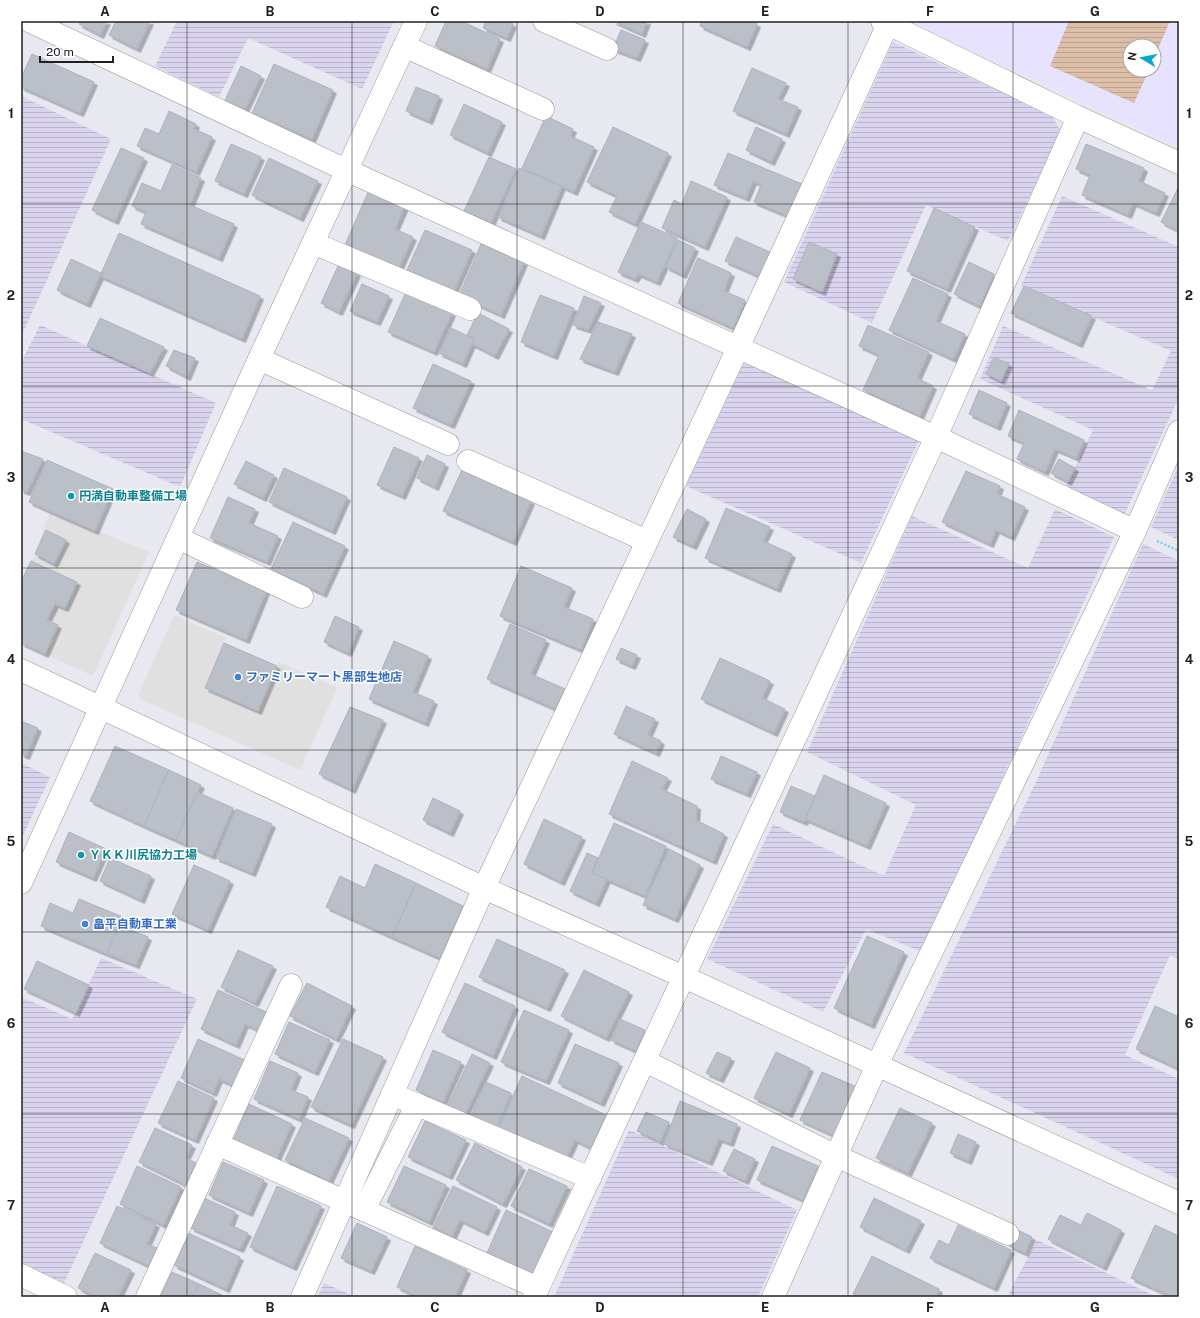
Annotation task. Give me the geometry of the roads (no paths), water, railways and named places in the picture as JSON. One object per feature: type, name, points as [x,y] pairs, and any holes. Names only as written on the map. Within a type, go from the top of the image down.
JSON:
[{"type":"street","points":[[29,21],[346,170],[936,437],[1134,530]]},
{"type":"street","points":[[21,883],[259,359],[416,21]]},
{"type":"street","points":[[544,21],[607,49]]},
{"type":"street","points":[[302,1297],[484,888],[738,348],[885,22],[1078,117],[1179,163]]},
{"type":"street","points":[[404,46],[543,109]]},
{"type":"street","points":[[217,1144],[345,1201],[536,1293],[936,437],[1078,117]]},
{"type":"street","points":[[313,243],[470,309]]},
{"type":"street","points":[[259,359],[448,444]]},
{"type":"street","points":[[773,1297],[877,1065],[1134,530],[1179,431]]},
{"type":"street","points":[[468,461],[647,541]]},
{"type":"street","points":[[178,538],[302,597]]},
{"type":"street","points":[[21,670],[484,888],[684,977],[1179,1203]]},
{"type":"street","points":[[147,1297],[291,985]]},
{"type":"street","points":[[645,1061],[836,1156],[1008,1234]]},
{"type":"street","points":[[392,1094],[590,1178]]},
{"type":"street","points":[[364,1210],[416,1104]]},
{"type":"street","points":[[21,1275],[66,1297]]},
{"type":"place","name":"円満自動車整備工場","points":[[71,496]]},
{"type":"place","name":"ファミリーマート黒部生地店","points":[[238,677]]},
{"type":"place","name":"ＹＫＫ川尻協力工場","points":[[81,855]]},
{"type":"place","name":"畠平自動車工業","points":[[85,924]]}]
